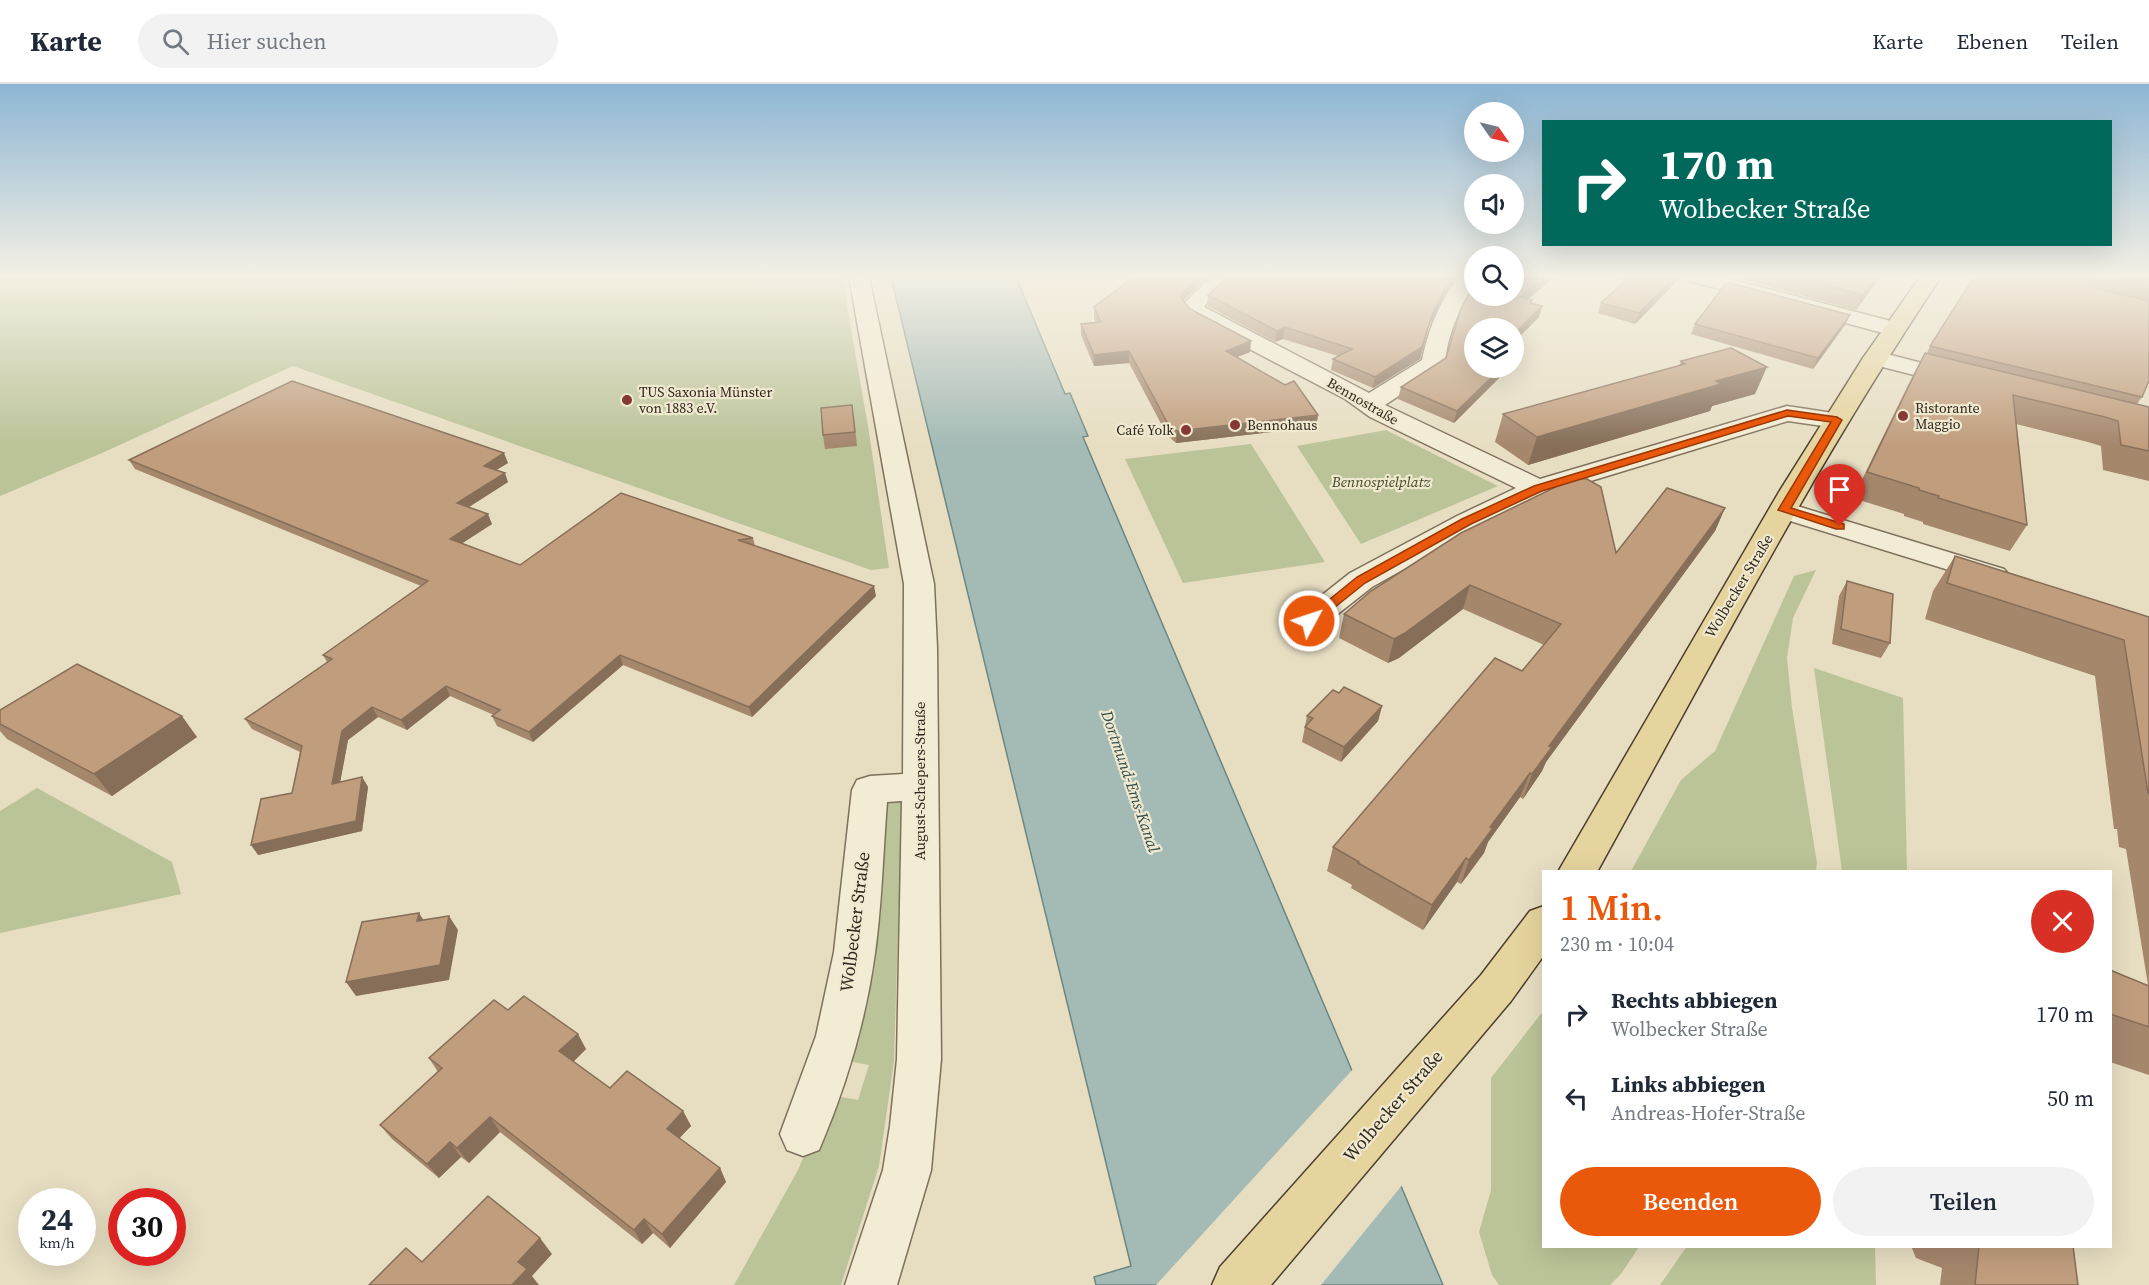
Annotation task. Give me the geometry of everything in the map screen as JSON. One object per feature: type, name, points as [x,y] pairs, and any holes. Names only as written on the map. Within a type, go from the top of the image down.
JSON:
[{"type":"main road","name":"Wolbecker Straße","points":[[1578,870],[1701,651],[1837,420],[1891,333]]},
{"type":"main road","name":"Wolbecker Straße","points":[[1238,1285],[1496,988],[1542,926]]},
{"type":"street","name":"August-Schepers-Straße","points":[[870,333],[919,584],[921,648],[919,1059],[913,1126],[899,1198],[871,1285]]},
{"type":"street","name":"Bennostraße","points":[[1233,333],[1369,404],[1406,426],[1538,488]]},
{"type":"street","points":[[1369,404],[1433,363],[1441,333]]},
{"type":"street","points":[[1875,358],[1987,386]]},
{"type":"street","points":[[1309,621],[1361,580],[1467,522],[1538,488],[1787,413],[1837,420]]},
{"type":"street","points":[[1784,510],[2022,583]]},
{"type":"street","name":"Wolbecker Straße","points":[[803,1134],[838,1036],[855,952],[870,790],[920,786]]},
{"type":"green space","name":"TUS Saxonia Münster von 1883 e.V.","points":[[0,333],[852,333],[889,568],[871,570],[293,366],[102,453],[0,496]]},
{"type":"green space","name":"Bennospielplatz","points":[[1386,430],[1498,486],[1361,544],[1297,446]]},
{"type":"green space","points":[[1251,444],[1325,562],[1183,583],[1125,459]]},
{"type":"green space","points":[[1816,570],[1793,618],[1787,658],[1792,708],[1817,863],[1816,870],[1632,870],[1681,780],[1715,751],[1794,576]]},
{"type":"green space","points":[[1814,668],[1903,698],[1907,870],[1842,870]]},
{"type":"green space","points":[[37,788],[172,862],[181,894],[0,933],[0,811]]},
{"type":"green space","points":[[902,794],[894,1061],[879,1166],[841,1285],[734,1285],[798,1170],[830,1095],[858,1100],[869,1065],[843,1060],[879,805]]},
{"type":"green space","points":[[1542,1012],[1542,1248],[1638,1248],[1621,1274],[1610,1285],[1499,1285],[1492,1275],[1479,1232],[1491,1190],[1491,1078]]},
{"type":"green space","points":[[1686,1248],[1875,1248],[1876,1285],[1660,1285]]},
{"type":"water","name":"Dortmund-Ems-Kanal","points":[[905,333],[1039,333],[1065,394],[1070,393],[1088,436],[1083,437],[1443,1285],[1096,1285],[1094,1277],[1131,1266]]},
{"type":"pier","points":[[1354,1068],[1403,1184],[1321,1285],[1156,1285]]},
{"type":"building","points":[[1085,333],[1236,333],[1251,341],[1226,351],[1285,385],[1294,381],[1318,415],[1177,431],[1168,424],[1129,351],[1094,355]]},
{"type":"building","points":[[1303,333],[1426,333],[1422,347],[1375,377],[1333,359],[1352,349]]},
{"type":"building","points":[[1454,333],[1464,333],[1464,378],[1491,378],[1457,411],[1401,387],[1446,358]]},
{"type":"building","points":[[1728,333],[1837,333],[1818,358]]},
{"type":"building","points":[[1938,333],[2149,333],[2149,381],[2142,397],[1930,346]]},
{"type":"building","points":[[1731,348],[1767,367],[1716,381],[1721,384],[1537,437],[1503,414],[1685,364],[1681,361]]},
{"type":"building","points":[[1925,353],[2149,407],[2149,451],[2121,445],[2118,421],[2013,395],[2027,525],[1938,498],[1939,496],[1919,490],[1919,488],[1867,472]]},
{"type":"building","points":[[292,381],[504,453],[484,466],[505,473],[457,503],[488,514],[450,539],[520,565],[621,493],[753,538],[738,540],[874,586],[749,707],[620,655],[529,732],[492,716],[500,710],[446,686],[401,720],[372,707],[342,731],[332,784],[362,777],[356,821],[251,845],[261,799],[292,793],[302,746],[245,719],[332,659],[323,655],[428,581],[129,460]]},
{"type":"building","points":[[852,405],[855,432],[823,435],[821,408]]},
{"type":"building","points":[[1574,478],[1587,479],[1601,487],[1616,553],[1667,488],[1725,508],[1549,746],[1552,747],[1490,827],[1493,828],[1469,860],[1466,858],[1432,905],[1333,847],[1495,658],[1522,671],[1561,624],[1470,585],[1394,639],[1344,614],[1371,591],[1461,533]]},
{"type":"building","points":[[1955,556],[2149,617],[2149,793],[2124,640],[1947,583]]},
{"type":"building","points":[[1847,581],[1893,594],[1890,643],[1841,629]]},
{"type":"building","points":[[77,664],[182,716],[94,774],[0,724],[0,710]]},
{"type":"building","points":[[1344,687],[1382,706],[1344,747],[1305,727],[1313,718],[1307,716],[1333,690],[1339,693]]},
{"type":"building","points":[[419,913],[417,921],[449,916],[440,965],[346,982],[362,922]]},
{"type":"building","points":[[2112,971],[2149,986],[2149,1027],[2112,1015]]},
{"type":"building","points":[[524,996],[578,1034],[559,1051],[610,1088],[627,1071],[683,1111],[667,1129],[720,1168],[662,1234],[644,1219],[634,1230],[490,1117],[457,1148],[450,1142],[427,1164],[380,1125],[442,1068],[429,1058],[494,1000],[508,1010]]},
{"type":"building","points":[[488,1196],[540,1238],[518,1262],[527,1269],[512,1285],[369,1285],[406,1248],[422,1262]]},
{"type":"building","points":[[1979,1248],[2073,1248],[2078,1285],[1975,1285]]},
{"type":"place","name":"TUS Saxonia Münster von 1883 e.V.","points":[[627,400]]},
{"type":"place","name":"Ristorante Maggio","points":[[1903,416]]},
{"type":"place","name":"Bennohaus","points":[[1235,425]]},
{"type":"place","name":"Café Yolk","points":[[1186,430]]},
{"type":"route","points":[[1309,621],[1361,580],[1467,522],[1538,488],[1787,413],[1837,420],[1784,510],[1840,526]]}]
